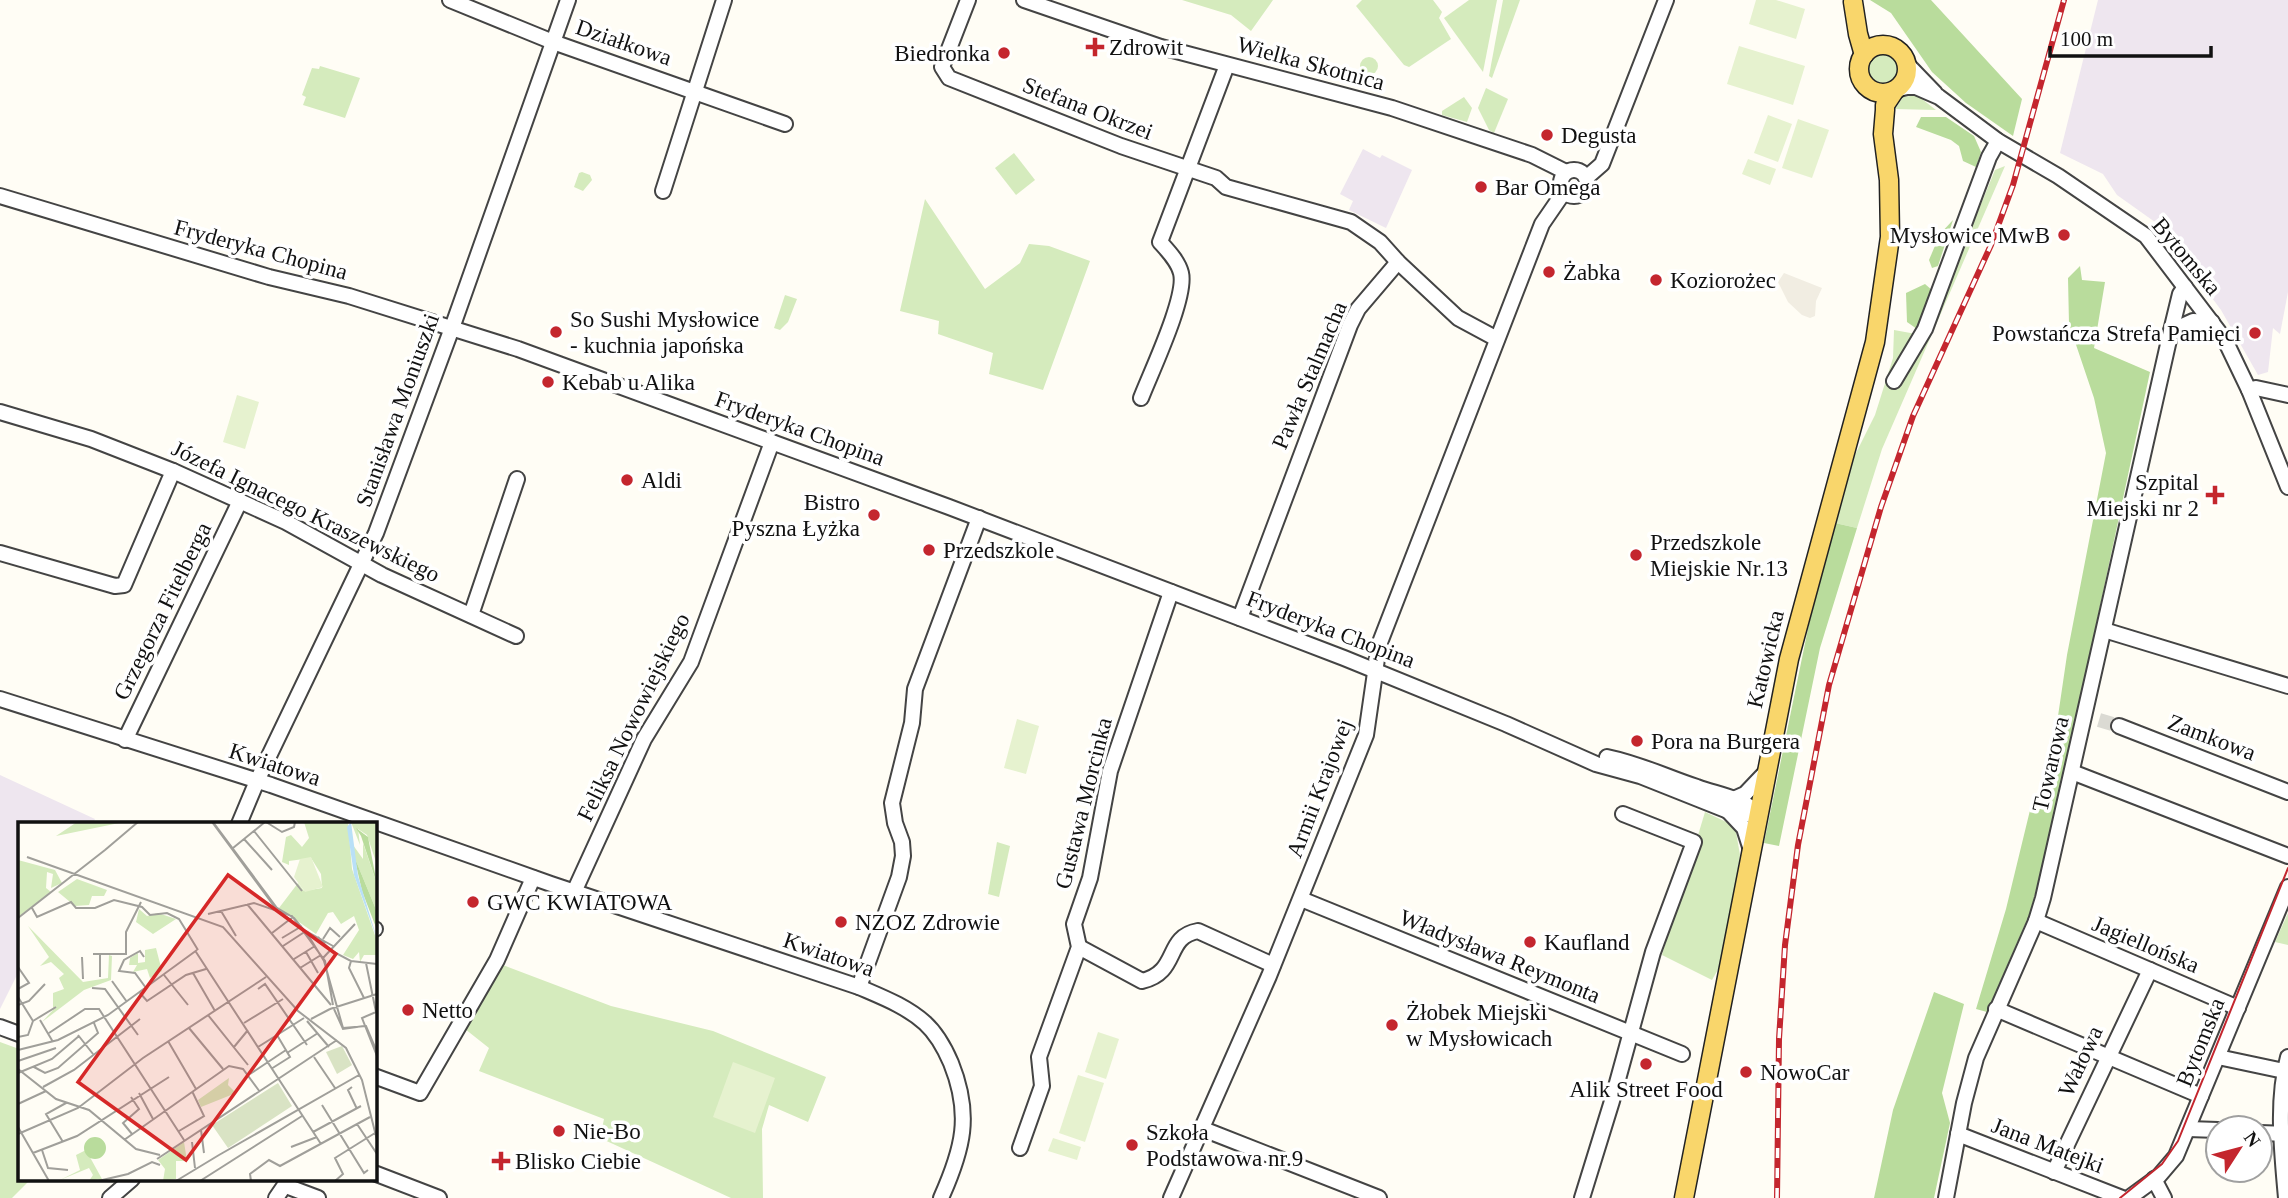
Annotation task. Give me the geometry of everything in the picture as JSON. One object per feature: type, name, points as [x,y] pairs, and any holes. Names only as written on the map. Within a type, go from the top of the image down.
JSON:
[{"type":"main road","points":[[1853,1],[1858,34],[1872,51]]},
{"type":"main road","points":[[1890,46],[1899,51],[1907,64],[1905,79],[1895,90],[1879,93],[1872,90],[1861,78],[1860,70],[1872,51],[1890,46]]},
{"type":"main road","name":"Katowicka","points":[[1872,90],[1874,111],[1883,134]]},
{"type":"main road","name":"Katowicka","points":[[1684,1198],[1726,993],[1765,773],[1800,614],[1875,342],[1890,237],[1889,180],[1883,134],[1885,104],[1895,90]]},
{"type":"street","name":"Działkowa","points":[[450,0],[553,42],[785,124]]},
{"type":"street","name":"Stanisława Moniuszki","points":[[240,822],[257,781],[363,564],[452,328],[568,0]]},
{"type":"street","points":[[663,191],[724,0]]},
{"type":"street","name":"Stefana Okrzei","points":[[968,0],[942,67],[949,78],[1186,169]]},
{"type":"street","name":"Wielka Skotnica","points":[[1024,0],[1042,3],[1161,47],[1392,108],[1532,155],[1566,172]]},
{"type":"street","points":[[1586,178],[1602,164],[1666,0]]},
{"type":"street","name":"Bytomska","points":[[1907,64],[1939,97],[1998,141],[2058,176],[2146,236],[2225,340],[2286,478]]},
{"type":"street","points":[[1141,398],[1178,302],[1182,275],[1175,260],[1160,242],[1227,65]]},
{"type":"street","name":"Bytomska","points":[[1895,90],[1916,87],[1939,97]]},
{"type":"street","points":[[1894,381],[1925,328],[1989,157],[1998,141]]},
{"type":"street","points":[[1186,169],[1216,178],[1226,187],[1351,222],[1380,242],[1458,318],[1497,339]]},
{"type":"street","points":[[1570,170],[1580,171],[1586,178],[1587,185],[1582,194],[1573,197],[1564,192],[1560,182],[1570,170]]},
{"type":"street","name":"Armii Krajowej","points":[[1171,1198],[1301,899],[1366,735],[1379,645],[1542,224],[1564,192]]},
{"type":"street","name":"Fryderyka Chopina","points":[[0,196],[518,349],[978,518],[1376,670],[1596,764],[1758,814]]},
{"type":"street","name":"Pawła Stalmacha","points":[[1240,618],[1350,325],[1358,309],[1398,262]]},
{"type":"street","name":"Towarowa","points":[[1946,1198],[1969,1079],[1996,1009],[2036,921],[2072,772],[2092,717],[2104,630],[2171,331],[2180,294],[2185,288]]},
{"type":"street","points":[[2171,331],[2193,321],[2212,323]]},
{"type":"street","points":[[2249,390],[2256,388],[2288,395]]},
{"type":"street","name":"Józefa Ignacego Kraszewskiego","points":[[0,412],[91,439],[173,471],[286,522],[363,564],[516,636]]},
{"type":"street","name":"Feliksa Nowowiejskiego","points":[[574,892],[644,739],[691,662],[772,442]]},
{"type":"street","points":[[0,553],[115,586],[124,585],[173,471]]},
{"type":"street","points":[[471,615],[517,480]]},
{"type":"street","name":"Grzegorza Fitelberga","points":[[125,740],[240,501]]},
{"type":"street","points":[[859,987],[900,877],[902,842],[892,803],[912,723],[915,689],[978,518]]},
{"type":"street","name":"Gustawa Morcinka","points":[[1020,1148],[1042,1086],[1039,1057],[1079,947],[1074,924],[1090,878],[1110,771],[1171,592]]},
{"type":"street","points":[[2104,630],[2288,686]]},
{"type":"street","name":"Kwiatowa","points":[[0,699],[257,781],[374,822]]},
{"type":"street","name":"Zamkowa","points":[[2119,726],[2288,792]]},
{"type":"street","name":"Fryderyka Chopina","points":[[1568,751],[1624,760],[1665,774],[1732,805]]},
{"type":"street","name":"Fryderyka Chopina","points":[[1624,760],[1640,776]]},
{"type":"street","points":[[2072,772],[2288,856]]},
{"type":"street","points":[[1751,850],[1744,828],[1732,805],[1765,773]]},
{"type":"street","name":"Fryderyka Chopina","points":[[1640,776],[1665,774]]},
{"type":"street","points":[[1582,1198],[1653,952],[1695,842],[1623,814]]},
{"type":"street","name":"Kwiatowa","points":[[376,823],[859,987],[899,1005],[927,1025],[948,1056],[963,1103],[963,1133],[957,1161],[941,1198]]},
{"type":"street","points":[[376,1077],[420,1093],[497,960],[533,878]]},
{"type":"street","name":"Bytomska","points":[[2129,1198],[2154,1180],[2176,1156],[2288,887]]},
{"type":"street","name":"Władysława Reymonta","points":[[1301,899],[1682,1054]]},
{"type":"street","name":"Jagiellońska","points":[[2036,921],[2238,1008]]},
{"type":"street","points":[[1079,947],[1142,981],[1156,978],[1165,968],[1180,939],[1188,933],[1198,931],[1273,965]]},
{"type":"street","name":"Wałowa","points":[[2054,1172],[2150,970]]},
{"type":"street","points":[[1996,1009],[2202,1096]]},
{"type":"street","points":[[0,1027],[18,1034]]},
{"type":"street","points":[[2218,1057],[2284,1072]]},
{"type":"street","points":[[2286,1198],[2284,1072],[2288,1057]]},
{"type":"street","points":[[1203,1129],[1379,1198]]},
{"type":"street","points":[[2188,1129],[2204,1130]]},
{"type":"street","name":"Jana Matejki","points":[[1958,1135],[2122,1198]]},
{"type":"street","points":[[376,1174],[439,1198]]},
{"type":"street","points":[[110,1198],[131,1180]]},
{"type":"street","points":[[2154,1180],[2164,1198]]},
{"type":"street","points":[[276,1198],[287,1182],[318,1198]]},
{"type":"shaded area","points":[[2098,0],[2288,0],[2288,292],[2280,334],[2273,328],[2268,372],[2258,375],[2221,310],[2162,230],[2167,226],[2161,217],[2155,222],[2117,195],[2103,174],[2060,153]]},
{"type":"shaded area","points":[[1363,149],[1412,170],[1386,228],[1349,210],[1353,201],[1340,194]]},
{"type":"shaded area","points":[[1784,273],[1822,288],[1816,301],[1815,316],[1810,318],[1802,315],[1788,302],[1778,282]]},
{"type":"shaded area","points":[[0,775],[95,819],[94,822],[18,822],[18,973],[0,1009]]},
{"type":"green space","points":[[1182,0],[1273,0],[1251,31],[1231,15]]},
{"type":"green space","points":[[1362,0],[1433,0],[1442,12],[1439,18],[1451,39],[1409,67],[1404,65],[1356,6]]},
{"type":"green space","points":[[1469,0],[1497,0],[1483,72],[1444,18]]},
{"type":"green space","points":[[1503,0],[1520,0],[1492,78],[1489,76]]},
{"type":"green space","points":[[1756,0],[1776,0],[1805,9],[1796,39],[1749,24]]},
{"type":"green space","points":[[1870,0],[1931,0],[2022,99],[2013,136],[1966,103],[1932,72],[1891,13]]},
{"type":"green space","points":[[1739,46],[1805,66],[1793,105],[1727,84]]},
{"type":"green space","points":[[1883,53],[1889,54],[1897,62],[1897,74],[1889,82],[1883,83],[1877,82],[1869,74],[1868,68],[1869,62],[1877,54]]},
{"type":"green space","points":[[1369,57],[1375,60],[1378,66],[1375,72],[1369,75],[1363,72],[1360,66],[1363,60]]},
{"type":"green space","points":[[320,66],[360,78],[345,118],[303,105],[306,97],[302,95],[312,68],[319,69]]},
{"type":"green space","points":[[1486,88],[1508,99],[1494,133],[1489,130],[1478,108]]},
{"type":"green space","points":[[1918,96],[1936,110],[1895,109],[1903,97]]},
{"type":"green space","points":[[1464,97],[1472,108],[1467,122],[1442,115],[1442,111]]},
{"type":"green space","points":[[1768,115],[1792,124],[1778,162],[1754,153]]},
{"type":"green space","points":[[1921,117],[1946,117],[1974,136],[1981,152],[1976,167],[1963,161],[1959,146],[1951,140],[1916,127]]},
{"type":"green space","points":[[1798,119],[1829,130],[1812,178],[1782,168]]},
{"type":"green space","points":[[1014,153],[1035,180],[1016,195],[995,168]]},
{"type":"green space","points":[[1748,159],[1776,169],[1770,185],[1742,174]]},
{"type":"green space","points":[[2005,166],[1882,449],[1857,528],[1835,523],[1854,457],[1875,415],[1893,358],[1894,330],[1927,336],[1995,170]]},
{"type":"green space","points":[[579,173],[590,175],[592,180],[583,191],[574,187]]},
{"type":"green space","points":[[925,199],[985,289],[1020,263],[1029,244],[1049,246],[1090,261],[1043,390],[989,374],[993,353],[938,334],[939,321],[900,311]]},
{"type":"green space","points":[[1953,220],[1938,266],[1932,268],[1929,260],[1940,234]]},
{"type":"green space","points":[[2080,266],[2082,280],[2105,282],[2094,348],[2150,372],[2055,817],[2030,913],[1987,1012],[1976,1009],[2006,909],[2032,802],[2048,784],[2067,655],[2106,453],[2094,398],[2069,324],[2068,278]]},
{"type":"green space","points":[[1925,284],[1933,291],[1917,329],[1907,322],[1906,293]]},
{"type":"green space","points":[[785,295],[797,299],[788,322],[780,330],[774,328]]},
{"type":"green space","points":[[237,395],[259,402],[245,449],[223,442]]},
{"type":"green space","points":[[1835,523],[1857,528],[1820,648],[1779,846],[1764,843],[1809,624]]},
{"type":"green space","points":[[1017,719],[1039,726],[1026,774],[1004,768]]},
{"type":"green space","points":[[1705,812],[1735,826],[1740,855],[1724,959],[1712,980],[1662,955]]},
{"type":"green space","points":[[997,842],[1010,846],[999,897],[988,894]]},
{"type":"green space","points":[[2288,913],[2288,945],[2275,942]]},
{"type":"green space","points":[[503,965],[611,1006],[713,1031],[826,1077],[808,1122],[769,1105],[762,1129],[763,1198],[731,1198],[600,1138],[604,1119],[479,1071],[489,1048],[465,1029]]},
{"type":"green space","points":[[1934,992],[1964,1004],[1942,1093],[1950,1123],[1934,1198],[1874,1198],[1893,1110]]},
{"type":"green space","points":[[1098,1032],[1119,1039],[1106,1079],[1085,1072]]},
{"type":"green space","points":[[0,1042],[18,1049],[18,1180],[30,1180],[12,1198],[0,1198]]},
{"type":"green space","points":[[733,1062],[775,1078],[755,1133],[713,1117]]},
{"type":"green space","points":[[1078,1075],[1104,1083],[1085,1142],[1059,1133]]},
{"type":"green space","points":[[1053,1138],[1081,1147],[1077,1160],[1048,1151]]},
{"type":"tunnel","points":[[2099,720],[2119,726]]},
{"type":"tram line","points":[[2120,1198],[2162,1164],[2178,1141],[2288,868]]},
{"type":"railway","points":[[1777,1198],[1779,1039],[1785,945],[1798,845],[1829,685],[1881,507],[1913,416],[1991,245],[2013,185],[2064,0]]},
{"type":"place","name":"Zdrowit","points":[[1095,47]]},
{"type":"place","name":"Biedronka","points":[[1004,53]]},
{"type":"place","name":"Degusta","points":[[1547,135]]},
{"type":"place","name":"Bar Omega","points":[[1481,187]]},
{"type":"place","name":"Mysłowice MwB","points":[[2064,235]]},
{"type":"place","name":"Żabka","points":[[1549,272]]},
{"type":"place","name":"Koziorożec","points":[[1656,280]]},
{"type":"place","name":"So Sushi Mysłowice - kuchnia japońska","points":[[556,332]]},
{"type":"place","name":"Powstańcza Strefa Pamięci","points":[[2255,333]]},
{"type":"place","name":"Kebab u Alika","points":[[548,382]]},
{"type":"place","name":"Aldi","points":[[627,480]]},
{"type":"place","name":"Szpital Miejski nr 2","points":[[2215,495]]},
{"type":"place","name":"Bistro Pyszna Łyżka","points":[[874,515]]},
{"type":"place","name":"Przedszkole","points":[[929,550]]},
{"type":"place","name":"Przedszkole Miejskie Nr.13","points":[[1636,555]]},
{"type":"place","name":"Pora na Burgera","points":[[1637,741]]},
{"type":"place","name":"GWC KWIATOWA","points":[[473,902]]},
{"type":"place","name":"NZOZ Zdrowie","points":[[841,922]]},
{"type":"place","name":"Kaufland","points":[[1530,942]]},
{"type":"place","name":"Netto","points":[[408,1010]]},
{"type":"place","name":"Żłobek Miejski w Mysłowicach","points":[[1392,1025]]},
{"type":"place","name":"Alik Street Food","points":[[1646,1064]]},
{"type":"place","name":"NowoCar","points":[[1746,1072]]},
{"type":"place","name":"Nie-Bo","points":[[559,1131]]},
{"type":"place","name":"Szkoła Podstawowa nr.9","points":[[1132,1145]]},
{"type":"place","name":"Blisko Ciebie","points":[[501,1161]]}]
